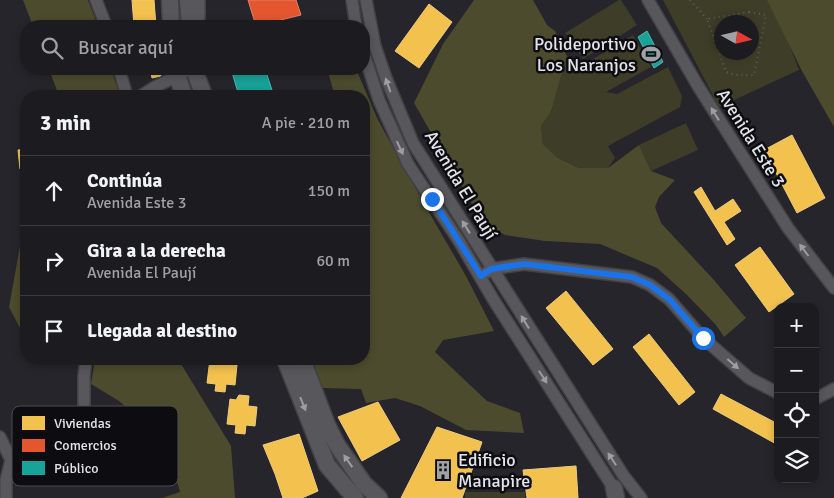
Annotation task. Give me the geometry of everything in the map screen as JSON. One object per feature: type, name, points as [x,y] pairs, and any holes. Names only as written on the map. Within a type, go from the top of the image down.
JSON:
[{"type":"main road","points":[[170,0],[171,20]]},
{"type":"main road","points":[[188,0],[190,20]]},
{"type":"main road","points":[[177,75],[182,90]]},
{"type":"main road","points":[[196,75],[202,90]]},
{"type":"main road","points":[[287,365],[327,465],[355,498]]},
{"type":"main road","points":[[304,365],[327,425],[337,445],[364,484],[379,498]]},
{"type":"street","points":[[96,0],[104,20]]},
{"type":"street","points":[[198,20],[199,0]]},
{"type":"street","points":[[352,0],[355,20]]},
{"type":"street","name":"Avenida El Paují","points":[[366,0],[370,20]]},
{"type":"street","name":"Avenida Este 3","points":[[648,0],[698,86],[788,228],[834,288]]},
{"type":"street","name":"Avenida El Paují","points":[[370,20],[375,46],[386,78],[413,143],[622,475],[641,498]]},
{"type":"street","name":"Avenida El Paují","points":[[370,72],[379,100],[408,164],[481,276],[493,299],[617,495]]},
{"type":"street","points":[[121,75],[125,90]]},
{"type":"street","points":[[150,90],[172,75]]},
{"type":"street","points":[[481,276],[491,269],[524,264],[632,277],[650,285],[669,299],[703,338],[749,378],[774,391]]},
{"type":"street","points":[[84,406],[85,365]]},
{"type":"street","points":[[819,397],[834,389]]},
{"type":"street","points":[[0,438],[11,460],[6,480],[6,498]]},
{"type":"path","points":[[690,0],[707,18],[726,72],[736,75],[754,75],[766,15],[749,12],[707,18]]},
{"type":"shaded area","points":[[23,0],[88,0],[96,20],[31,20]]},
{"type":"shaded area","points":[[474,0],[533,0],[547,25],[555,31],[567,56],[551,112],[541,126],[543,144],[558,158],[579,168],[608,168],[639,145],[651,171],[675,180],[659,197],[655,207],[661,223],[746,318],[724,337],[716,325],[686,294],[657,268],[600,244],[545,241],[505,235],[489,226],[476,211],[414,103],[443,44]]},
{"type":"shaded area","points":[[621,0],[637,25],[583,59],[565,33]]},
{"type":"shaded area","points":[[663,0],[772,0],[799,70],[719,107]]},
{"type":"shaded area","points":[[767,0],[834,0],[834,127],[802,71]]},
{"type":"shaded area","points":[[633,35],[651,67],[606,92],[617,94],[668,67],[682,96],[680,107],[608,146],[615,158],[608,168],[579,168],[558,158],[543,144],[541,126],[551,112],[567,56],[588,62]]},
{"type":"shaded area","points":[[51,75],[113,75],[118,90],[57,90]]},
{"type":"shaded area","points":[[329,75],[359,75],[365,90],[333,90]]},
{"type":"shaded area","points":[[370,101],[378,120],[466,276],[494,331],[443,340],[435,352],[487,401],[520,413],[524,433],[466,430],[420,406],[395,398],[366,403],[361,389],[322,388],[314,365],[370,365]]},
{"type":"shaded area","points":[[686,123],[698,150],[651,171],[639,145]]},
{"type":"shaded area","points":[[20,246],[20,328],[9,307]]},
{"type":"shaded area","points":[[94,365],[182,365],[231,446],[235,498],[162,498],[180,492],[178,485],[178,406],[125,406],[91,384]]},
{"type":"shaded area","points":[[465,492],[525,492],[525,498],[465,498]]},
{"type":"building: Viviendas","points":[[132,0],[154,0],[156,20],[134,20]]},
{"type":"building: Viviendas","points":[[429,4],[452,22],[419,68],[395,51]]},
{"type":"building: Viviendas","points":[[151,75],[161,76],[152,78]]},
{"type":"building: Viviendas","points":[[792,135],[825,198],[797,213],[764,150]]},
{"type":"building: Viviendas","points":[[18,150],[20,150],[20,169]]},
{"type":"building: Viviendas","points":[[701,187],[715,211],[733,199],[741,211],[724,222],[735,239],[727,245],[694,192]]},
{"type":"building: Viviendas","points":[[760,247],[794,294],[782,303],[774,303],[774,308],[769,312],[735,265]]},
{"type":"building: Viviendas","points":[[566,291],[613,349],[593,365],[546,308]]},
{"type":"building: Viviendas","points":[[649,334],[695,392],[679,405],[633,347]]},
{"type":"building: Viviendas","points":[[209,365],[237,365],[235,385],[226,384],[225,392],[215,391],[216,384],[207,383]]},
{"type":"building: Viviendas","points":[[721,394],[774,422],[774,443],[713,409]]},
{"type":"building: Viviendas","points":[[239,395],[249,396],[248,406],[257,407],[255,426],[246,425],[245,434],[235,433],[236,425],[227,424],[230,399],[236,400]]},
{"type":"building: Viviendas","points":[[378,402],[400,440],[362,461],[338,417]]},
{"type":"building: Viviendas","name":"Edificio Manapire","points":[[437,427],[482,442],[462,498],[401,498]]},
{"type":"building: Viviendas","points":[[299,434],[318,491],[302,498],[283,498],[263,445]]},
{"type":"building: Viviendas","points":[[576,466],[578,498],[527,498],[523,470]]},
{"type":"building: Comercios","points":[[248,0],[296,0],[301,15],[281,20],[254,20]]},
{"type":"building: Público","points":[[647,31],[663,62],[654,68],[638,37]]},
{"type":"building: Público","points":[[233,75],[267,75],[272,90],[237,90]]},
{"type":"place","name":"Polideportivo Los Naranjos","points":[[651,54]]},
{"type":"place","name":"Edificio Manapire","points":[[443,470]]},
{"type":"route","points":[[432,199],[481,276],[491,269],[524,264],[632,277],[650,285],[669,299],[703,338]]}]
